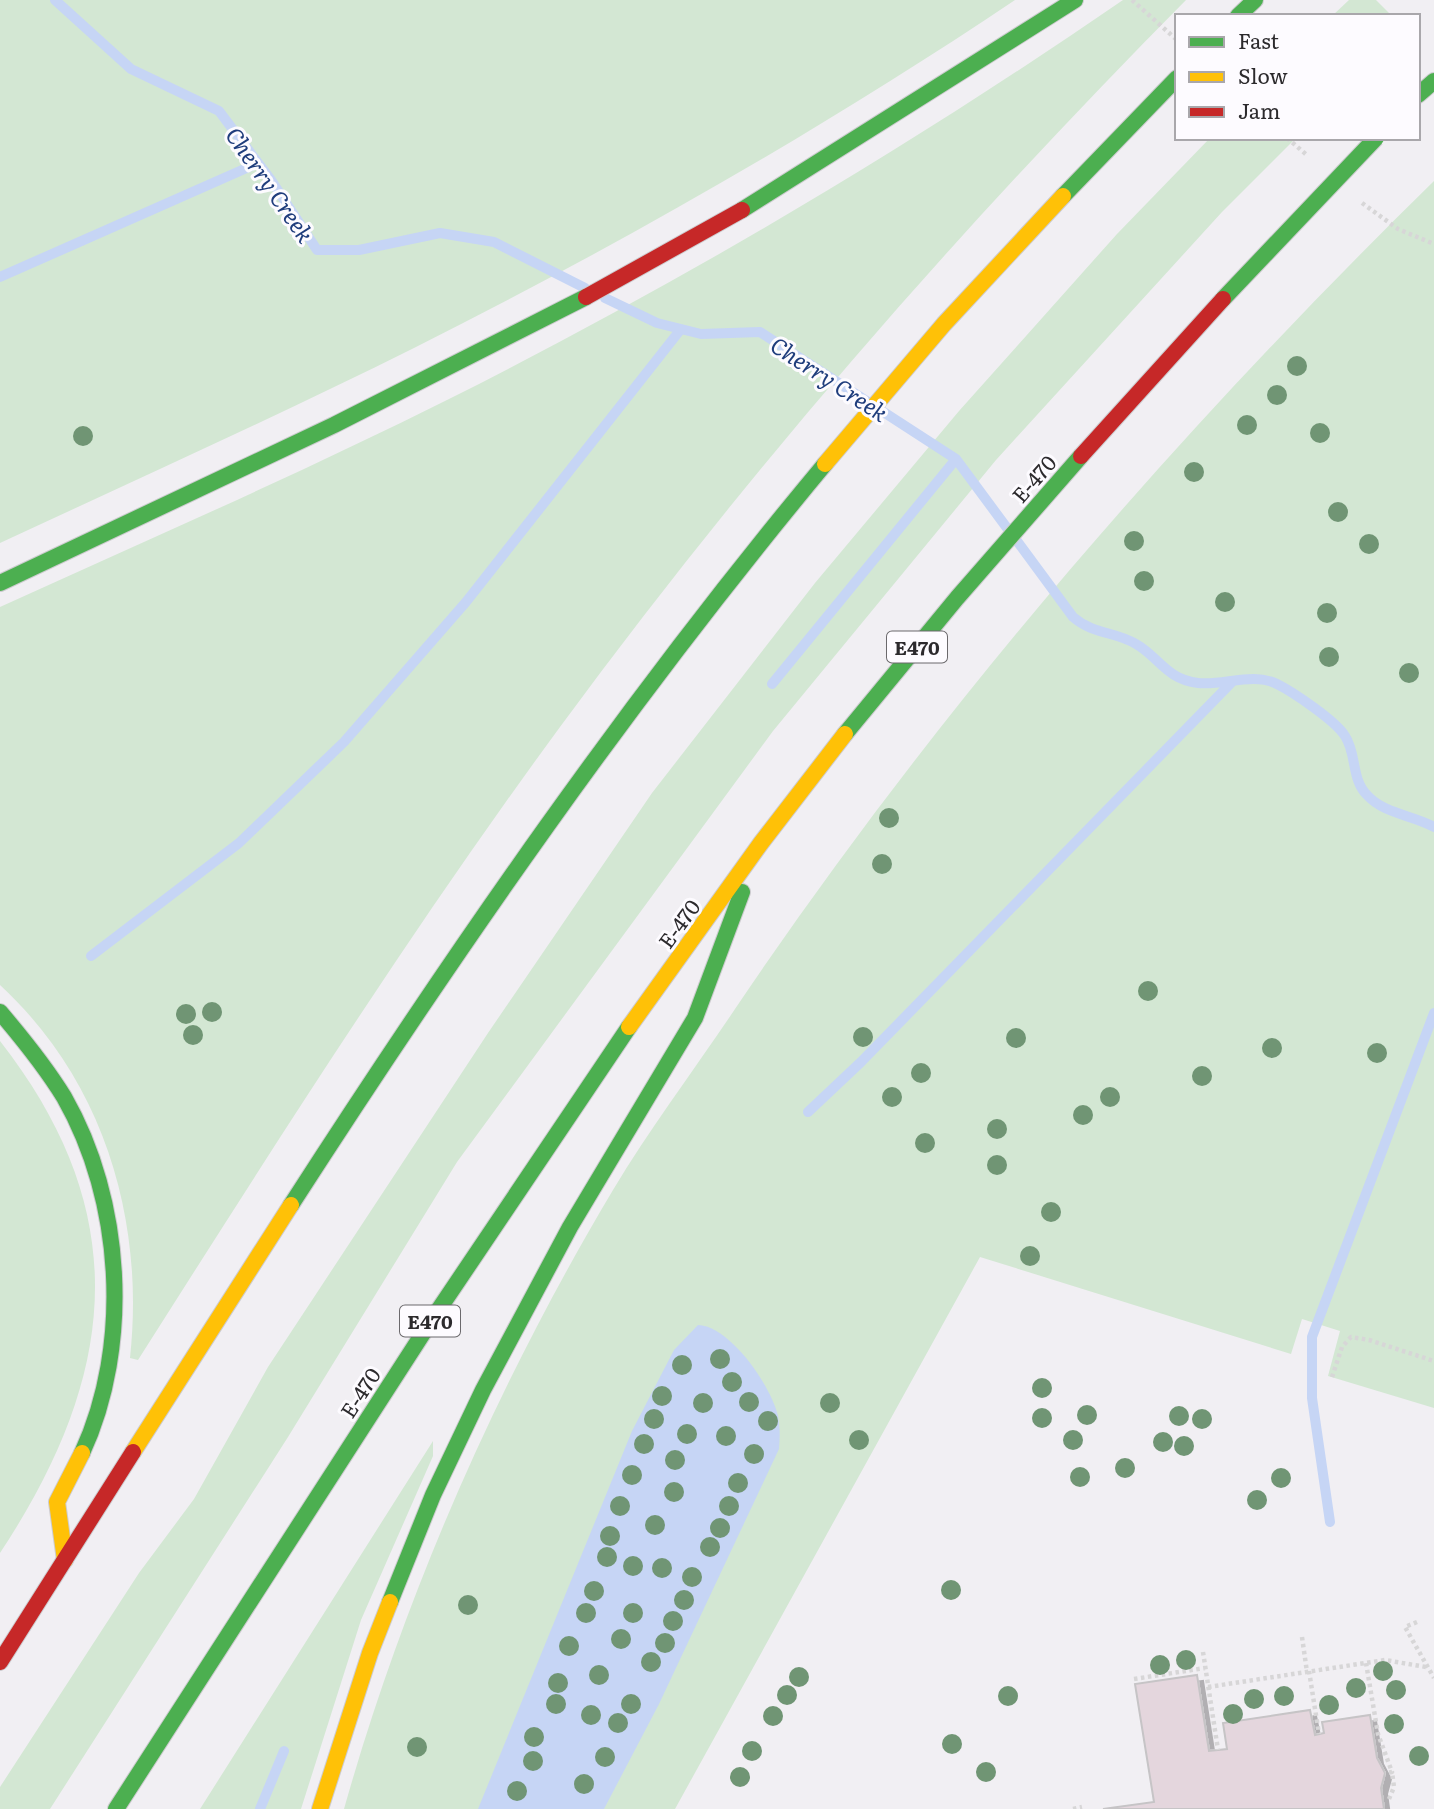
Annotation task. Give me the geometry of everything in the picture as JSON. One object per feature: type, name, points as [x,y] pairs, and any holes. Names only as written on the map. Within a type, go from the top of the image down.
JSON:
[{"type":"highway","points":[[0,583],[272,456],[503,341],[682,244],[919,102],[1075,0]]},
{"type":"highway","points":[[1240,14],[1255,0]]},
{"type":"highway","points":[[0,1662],[430,995],[516,868],[798,495],[981,283],[1175,80]]},
{"type":"highway","points":[[1420,93],[1434,80]]},
{"type":"highway","name":"E-470","points":[[116,1809],[492,1227],[761,844],[823,761],[985,565],[1187,336],[1374,140]]},
{"type":"highway","points":[[320,1809],[370,1653],[433,1495],[483,1390],[570,1227],[695,1018],[761,844]]},
{"type":"highway","points":[[0,1012],[32,1048],[75,1118],[99,1182],[114,1252],[116,1306],[107,1374],[92,1429],[56,1504],[65,1560]]},
{"type":"path","points":[[1132,0],[1175,38]]},
{"type":"path","points":[[1332,1377],[1342,1347],[1351,1337],[1369,1340],[1434,1361]]},
{"type":"path","points":[[1416,1622],[1405,1627],[1434,1678]]},
{"type":"path","points":[[1302,1637],[1320,1734]]},
{"type":"path","points":[[1203,1652],[1218,1750]]},
{"type":"path","points":[[1208,1687],[1391,1660],[1426,1667]]},
{"type":"path","points":[[1366,1663],[1378,1734],[1392,1772],[1394,1787],[1389,1799]]},
{"type":"path","points":[[1134,1679],[1205,1668]]},
{"type":"path","points":[[1385,1773],[1392,1772]]},
{"type":"path","points":[[1073,1809],[1082,1807]]},
{"type":"green space","points":[[0,0],[1015,0],[943,48],[795,139],[568,268],[363,373],[0,543]]},
{"type":"green space","points":[[1123,0],[1186,0],[939,261],[782,443],[632,631],[504,804],[396,961],[138,1360],[130,1358],[133,1306],[131,1255],[123,1205],[110,1156],[91,1109],[66,1064],[36,1023],[0,985],[0,607],[393,426],[622,308],[877,160]]},
{"type":"green space","points":[[1349,0],[1376,0],[1390,14],[1334,14]]},
{"type":"green space","points":[[1208,140],[1294,140],[1222,212],[996,460],[773,731],[457,1162],[288,1437],[50,1809],[0,1809],[0,1787],[139,1573],[194,1499],[268,1367],[488,1033],[652,793],[815,583],[959,411],[1117,234]]},
{"type":"green space","points":[[1434,181],[1434,1408],[1328,1376],[1340,1331],[1302,1319],[1291,1354],[980,1257],[675,1809],[344,1809],[396,1648],[458,1491],[531,1338],[571,1263],[642,1144],[812,898],[977,682],[1064,577],[1244,375]]},
{"type":"green space","points":[[0,1041],[44,1106],[74,1170],[91,1233],[95,1296],[87,1359],[68,1423],[39,1487],[0,1553]]},
{"type":"green space","points":[[433,1441],[433,1456],[361,1620],[301,1809],[200,1809]]},
{"type":"water","points":[[698,1325],[723,1335],[736,1346],[758,1374],[778,1416],[779,1449],[659,1704],[604,1809],[478,1809],[632,1431],[674,1350]]},
{"type":"building","points":[[1197,1675],[1209,1751],[1227,1749],[1223,1723],[1310,1710],[1315,1735],[1324,1733],[1322,1722],[1370,1715],[1377,1758],[1385,1773],[1381,1788],[1384,1809],[1103,1809],[1154,1802],[1135,1684]]},
{"type":"waterway","name":"Cherry Creek","points":[[55,0],[131,69],[219,111],[271,180],[317,250],[359,250],[440,233],[494,242],[585,288]]},
{"type":"waterway","points":[[0,277],[258,163]]},
{"type":"waterway","name":"Cherry Creek","points":[[605,298],[657,323],[701,334],[760,332],[956,459],[1007,528]]},
{"type":"waterway","points":[[91,956],[239,843],[344,742],[466,602],[681,329]]},
{"type":"waterway","points":[[772,684],[956,459]]},
{"type":"waterway","name":"Cherry Creek","points":[[1017,541],[1073,617],[1081,623],[1136,644],[1170,672],[1187,681],[1208,683],[1258,679],[1284,688],[1324,715],[1345,736],[1358,782],[1367,795],[1390,810],[1434,827]]},
{"type":"waterway","points":[[808,1112],[861,1062],[1232,682]]},
{"type":"waterway","points":[[1330,1522],[1312,1398],[1312,1337],[1434,1013]]},
{"type":"waterway","points":[[260,1809],[284,1751]]},
{"type":"traffic: fast","points":[[742,210],[1075,0]]},
{"type":"traffic: fast","points":[[1240,14],[1255,0]]},
{"type":"traffic: fast","points":[[1063,196],[1175,80]]},
{"type":"traffic: fast","points":[[1420,93],[1434,81]]},
{"type":"traffic: fast","points":[[1223,299],[1374,140]]},
{"type":"traffic: fast","points":[[0,583],[334,425],[586,297]]},
{"type":"traffic: fast","points":[[845,734],[957,598],[1081,456]]},
{"type":"traffic: fast","points":[[291,1205],[417,1014],[547,826],[682,642],[825,464]]},
{"type":"traffic: fast","points":[[390,1602],[433,1495],[483,1390],[570,1227],[695,1018],[742,892]]},
{"type":"traffic: fast","points":[[0,1012],[34,1053],[64,1097],[84,1137],[99,1181],[109,1226],[114,1273],[114,1320],[109,1366],[98,1411],[82,1453]]},
{"type":"traffic: fast","points":[[116,1809],[431,1321],[629,1027]]},
{"type":"traffic: slow","points":[[825,464],[944,324],[1063,196]]},
{"type":"traffic: slow","points":[[629,1027],[761,843],[845,734]]},
{"type":"traffic: slow","points":[[133,1452],[291,1205]]},
{"type":"traffic: slow","points":[[65,1560],[57,1502],[82,1453]]},
{"type":"traffic: slow","points":[[320,1809],[370,1653],[390,1602]]},
{"type":"traffic: jam","points":[[586,297],[742,210]]},
{"type":"traffic: jam","points":[[1081,456],[1223,299]]},
{"type":"traffic: jam","points":[[0,1662],[133,1452]]}]
